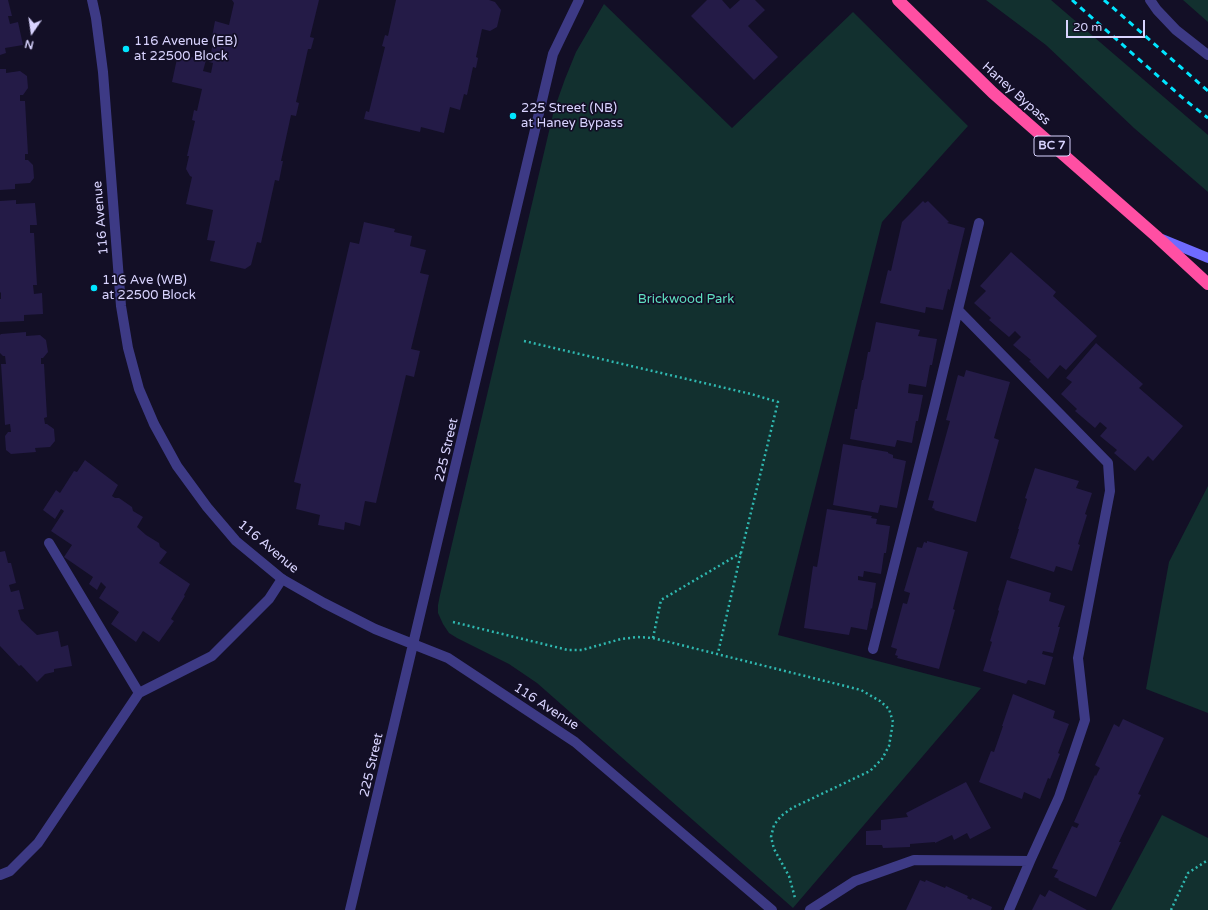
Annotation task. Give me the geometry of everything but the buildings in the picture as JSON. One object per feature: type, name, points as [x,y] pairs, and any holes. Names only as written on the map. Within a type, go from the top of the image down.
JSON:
[{"type":"highway","name":"Haney Bypass","points":[[898,0],[993,93],[1156,236],[1208,284]]},
{"type":"street","name":"116 Avenue","points":[[92,0],[96,18],[102,72],[121,306],[128,348],[139,389],[154,424],[177,466],[207,507],[236,541],[282,579],[324,603],[376,629],[448,658],[575,742],[772,910]]},
{"type":"street","name":"225 Street","points":[[350,910],[553,54],[579,0]]},
{"type":"street","points":[[1150,0],[1157,10],[1176,30],[1208,55]]},
{"type":"street","points":[[873,649],[979,223]]},
{"type":"street","points":[[1156,236],[1208,258]]},
{"type":"street","points":[[958,310],[1108,463],[1110,491],[1078,658],[1085,720],[1059,797],[1009,910]]},
{"type":"street","points":[[49,543],[139,694]]},
{"type":"street","points":[[0,875],[10,871],[38,843],[139,694],[212,656],[269,599],[282,579]]},
{"type":"street","points":[[810,910],[855,881],[914,860],[1030,861]]},
{"type":"path","points":[[524,341],[751,394],[778,402],[718,653]]},
{"type":"path","points":[[653,638],[661,600],[741,553]]},
{"type":"path","points":[[453,622],[568,650],[582,650],[638,637],[653,638],[718,653],[861,690],[871,695],[889,708],[893,722],[889,746],[882,759],[870,771],[792,808],[781,816],[774,825],[771,837],[774,849],[789,876],[795,900]]},
{"type":"path","points":[[1172,910],[1188,873],[1208,860]]},
{"type":"green space","points":[[986,0],[1051,0],[1208,135],[1208,192],[1134,128],[1046,45]]},
{"type":"green space","points":[[1183,0],[1208,0],[1208,22]]},
{"type":"green space","name":"Brickwood Park","points":[[604,4],[732,128],[853,12],[968,126],[882,222],[778,635],[981,688],[793,908],[537,683],[509,664],[449,633],[438,613],[440,595],[554,110],[576,52]]},
{"type":"green space","points":[[1208,486],[1208,713],[1146,689],[1169,562]]},
{"type":"green space","points":[[1162,815],[1208,838],[1208,910],[1111,910]]},
{"type":"railway","points":[[1072,0],[1185,100],[1208,118]]},
{"type":"railway","points":[[1104,0],[1208,91]]},
{"type":"place","name":"116 Avenue (EB) at 22500 Block","points":[[126,49]]},
{"type":"place","name":"225 Street (NB) at Haney Bypass","points":[[513,116]]},
{"type":"place","name":"116 Ave (WB) at 22500 Block","points":[[94,288]]}]
